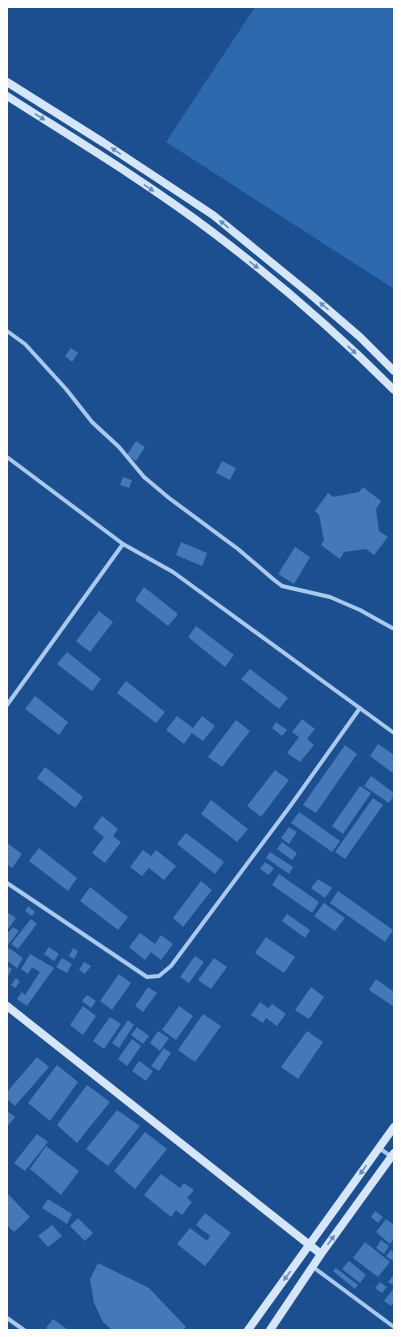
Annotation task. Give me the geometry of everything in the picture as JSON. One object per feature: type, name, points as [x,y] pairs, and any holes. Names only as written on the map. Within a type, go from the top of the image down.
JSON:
[{"type":"street","points":[[7,82],[104,143],[213,215],[316,299],[360,337],[394,371]]},
{"type":"street","points":[[7,96],[117,165],[211,231],[274,280],[320,320],[394,390]]},
{"type":"street","points":[[7,331],[29,348],[66,389],[92,422],[119,446],[144,477],[169,498],[238,549],[282,586],[330,597],[360,610],[394,629]]},
{"type":"street","points":[[7,456],[123,544],[174,572],[394,732]]},
{"type":"street","points":[[7,705],[123,544]]},
{"type":"street","points":[[7,883],[147,977],[159,976],[171,966],[291,805],[360,708]]},
{"type":"street","points":[[7,1006],[321,1254]]},
{"type":"street","points":[[248,1330],[394,1127]]},
{"type":"street","points":[[270,1330],[321,1254],[393,1156],[379,1148]]},
{"type":"street","points":[[313,1267],[394,1327]]},
{"type":"street","points":[[7,1318],[24,1330]]},
{"type":"shaded area","points":[[255,7],[394,7],[394,289],[166,142]]},
{"type":"building","points":[[71,348],[78,353],[72,362],[65,356]]},
{"type":"building","points":[[136,441],[145,447],[136,461],[127,455]]},
{"type":"building","points":[[222,461],[236,468],[230,480],[216,473]]},
{"type":"building","points":[[123,477],[132,480],[129,488],[120,485]]},
{"type":"building","points":[[363,487],[381,501],[376,509],[379,531],[388,537],[374,555],[366,549],[344,552],[340,559],[321,545],[324,540],[319,515],[315,511],[328,493],[333,497],[359,492]]},
{"type":"building","points":[[181,542],[207,553],[202,566],[176,555]]},
{"type":"building","points":[[295,547],[310,557],[294,584],[278,574]]},
{"type":"building","points":[[144,587],[178,614],[168,626],[135,600]]},
{"type":"building","points":[[99,611],[113,622],[90,652],[76,641]]},
{"type":"building","points":[[196,626],[234,655],[225,667],[188,637]]},
{"type":"building","points":[[67,652],[101,679],[92,691],[57,664]]},
{"type":"building","points":[[250,669],[288,698],[279,709],[241,679]]},
{"type":"building","points":[[126,681],[165,712],[156,723],[117,693]]},
{"type":"building","points":[[35,696],[68,722],[59,735],[25,709]]},
{"type":"building","points":[[177,716],[193,728],[202,716],[215,726],[203,741],[192,733],[184,744],[166,730]]},
{"type":"building","points":[[302,719],[315,729],[307,739],[314,745],[300,762],[287,753],[299,737],[292,732]]},
{"type":"building","points":[[236,720],[250,731],[222,767],[208,757]]},
{"type":"building","points":[[276,722],[287,730],[282,736],[272,728]]},
{"type":"building","points":[[378,744],[394,755],[394,774],[370,756]]},
{"type":"building","points":[[345,745],[357,754],[316,813],[303,805]]},
{"type":"building","points":[[45,767],[83,797],[75,808],[37,778]]},
{"type":"building","points":[[275,770],[289,780],[261,817],[247,806]]},
{"type":"building","points":[[371,776],[394,793],[389,803],[364,786]]},
{"type":"building","points":[[360,786],[371,793],[343,834],[332,826]]},
{"type":"building","points":[[373,798],[383,805],[345,859],[335,852]]},
{"type":"building","points":[[211,800],[248,829],[237,842],[201,814]]},
{"type":"building","points":[[299,812],[340,841],[332,852],[291,823]]},
{"type":"building","points":[[102,816],[118,829],[113,836],[121,842],[105,863],[92,853],[104,837],[93,828]]},
{"type":"building","points":[[289,827],[297,832],[289,844],[281,838]]},
{"type":"building","points":[[186,833],[224,862],[215,874],[177,844]]},
{"type":"building","points":[[282,842],[297,853],[292,860],[277,849]]},
{"type":"building","points":[[7,843],[22,854],[12,868],[7,864]]},
{"type":"building","points":[[39,848],[77,878],[68,891],[29,861]]},
{"type":"building","points":[[143,850],[151,856],[156,850],[176,866],[164,880],[149,868],[142,876],[130,867]]},
{"type":"building","points":[[270,852],[293,867],[289,874],[266,858]]},
{"type":"building","points":[[265,862],[274,868],[269,875],[260,869]]},
{"type":"building","points":[[279,874],[319,902],[312,913],[272,885]]},
{"type":"building","points":[[318,879],[332,888],[325,898],[311,888]]},
{"type":"building","points":[[201,881],[212,890],[183,927],[173,918]]},
{"type":"building","points":[[90,887],[128,917],[118,930],[80,901]]},
{"type":"building","points":[[338,891],[393,930],[385,942],[330,903]]},
{"type":"building","points":[[324,903],[345,918],[335,931],[314,916]]},
{"type":"building","points":[[28,906],[35,912],[32,916],[25,911]]},
{"type":"building","points":[[7,912],[16,918],[7,931]]},
{"type":"building","points":[[287,914],[310,930],[305,938],[282,921]]},
{"type":"building","points":[[31,919],[37,924],[18,949],[11,944]]},
{"type":"building","points":[[13,927],[19,931],[7,946],[7,934]]},
{"type":"building","points":[[140,933],[155,944],[161,935],[173,944],[161,960],[151,952],[145,960],[129,947]]},
{"type":"building","points":[[266,937],[295,957],[284,973],[255,953]]},
{"type":"building","points":[[49,947],[59,954],[54,961],[44,954]]},
{"type":"building","points":[[9,948],[23,958],[17,968],[7,961],[7,952]]},
{"type":"building","points":[[73,948],[78,951],[74,959],[69,956]]},
{"type":"building","points":[[30,954],[54,968],[27,1006],[17,999],[22,992],[25,995],[40,972],[32,967],[28,974],[21,969]]},
{"type":"building","points":[[195,956],[204,962],[189,983],[180,977]]},
{"type":"building","points":[[62,958],[72,964],[67,973],[56,967]]},
{"type":"building","points":[[214,958],[227,967],[211,989],[198,980]]},
{"type":"building","points":[[84,962],[91,966],[85,974],[79,970]]},
{"type":"building","points":[[7,966],[12,969],[7,978]]},
{"type":"building","points":[[119,974],[131,983],[112,1010],[100,1001]]},
{"type":"building","points":[[16,978],[20,982],[15,988],[11,985]]},
{"type":"building","points":[[376,979],[394,992],[394,1007],[369,990]]},
{"type":"building","points":[[148,987],[157,993],[143,1012],[135,1006]]},
{"type":"building","points":[[311,987],[324,997],[309,1019],[295,1010]]},
{"type":"building","points":[[87,995],[96,1001],[91,1008],[82,1001]]},
{"type":"building","points":[[260,1002],[268,1008],[272,1004],[286,1014],[277,1026],[266,1018],[263,1023],[251,1015]]},
{"type":"building","points":[[83,1006],[96,1016],[83,1035],[70,1025]]},
{"type":"building","points":[[179,1006],[193,1016],[176,1040],[162,1030]]},
{"type":"building","points":[[203,1014],[221,1026],[195,1062],[178,1050]]},
{"type":"building","points":[[110,1017],[121,1024],[104,1049],[93,1041]]},
{"type":"building","points":[[128,1020],[134,1025],[119,1048],[112,1043]]},
{"type":"building","points":[[137,1027],[149,1036],[143,1044],[131,1035]]},
{"type":"building","points":[[158,1031],[169,1038],[160,1051],[150,1043]]},
{"type":"building","points":[[307,1031],[323,1042],[298,1079],[281,1067]]},
{"type":"building","points":[[132,1039],[141,1046],[127,1066],[118,1059]]},
{"type":"building","points":[[164,1048],[171,1053],[159,1071],[151,1066]]},
{"type":"building","points":[[37,1057],[49,1067],[15,1106],[7,1099],[7,1092]]},
{"type":"building","points":[[139,1061],[153,1071],[146,1081],[132,1071]]},
{"type":"building","points":[[57,1065],[78,1082],[50,1121],[28,1103]]},
{"type":"building","points":[[87,1085],[110,1102],[77,1143],[57,1125]]},
{"type":"building","points":[[117,1110],[140,1126],[108,1166],[86,1149]]},
{"type":"building","points":[[7,1111],[15,1117],[7,1127]]},
{"type":"building","points":[[145,1132],[167,1149],[135,1189],[114,1171]]},
{"type":"building","points":[[37,1134],[48,1142],[25,1171],[14,1163]]},
{"type":"building","points":[[46,1146],[79,1171],[61,1195],[30,1169]]},
{"type":"building","points":[[161,1174],[180,1188],[184,1183],[194,1190],[187,1198],[192,1202],[182,1215],[176,1210],[171,1217],[144,1195]]},
{"type":"building","points":[[7,1193],[30,1217],[14,1232],[7,1225]]},
{"type":"building","points":[[48,1199],[72,1214],[67,1224],[42,1208]]},
{"type":"building","points":[[375,1211],[383,1217],[378,1223],[371,1217]]},
{"type":"building","points":[[205,1213],[231,1233],[205,1266],[177,1244],[190,1228],[207,1241],[210,1236],[196,1225]]},
{"type":"building","points":[[78,1218],[93,1233],[85,1241],[70,1226]]},
{"type":"building","points":[[386,1219],[394,1225],[394,1239],[390,1244],[376,1232]]},
{"type":"building","points":[[52,1225],[62,1236],[48,1247],[38,1236]]},
{"type":"building","points":[[381,1240],[389,1246],[384,1254],[376,1248]]},
{"type":"building","points":[[365,1242],[390,1262],[378,1277],[353,1258]]},
{"type":"building","points":[[391,1250],[394,1252],[394,1262],[386,1256]]},
{"type":"building","points":[[349,1261],[366,1275],[360,1283],[342,1269]]},
{"type":"building","points":[[98,1263],[149,1288],[186,1327],[183,1330],[112,1330],[103,1322],[94,1303],[90,1279]]},
{"type":"building","points":[[336,1268],[358,1285],[355,1289],[333,1271]]},
{"type":"building","points":[[394,1274],[394,1286],[388,1282]]},
{"type":"building","points":[[380,1282],[387,1287],[382,1293],[375,1288]]},
{"type":"building","points":[[393,1289],[394,1302],[391,1306],[384,1301]]},
{"type":"building","points":[[53,1319],[68,1330],[48,1330],[46,1328]]}]
